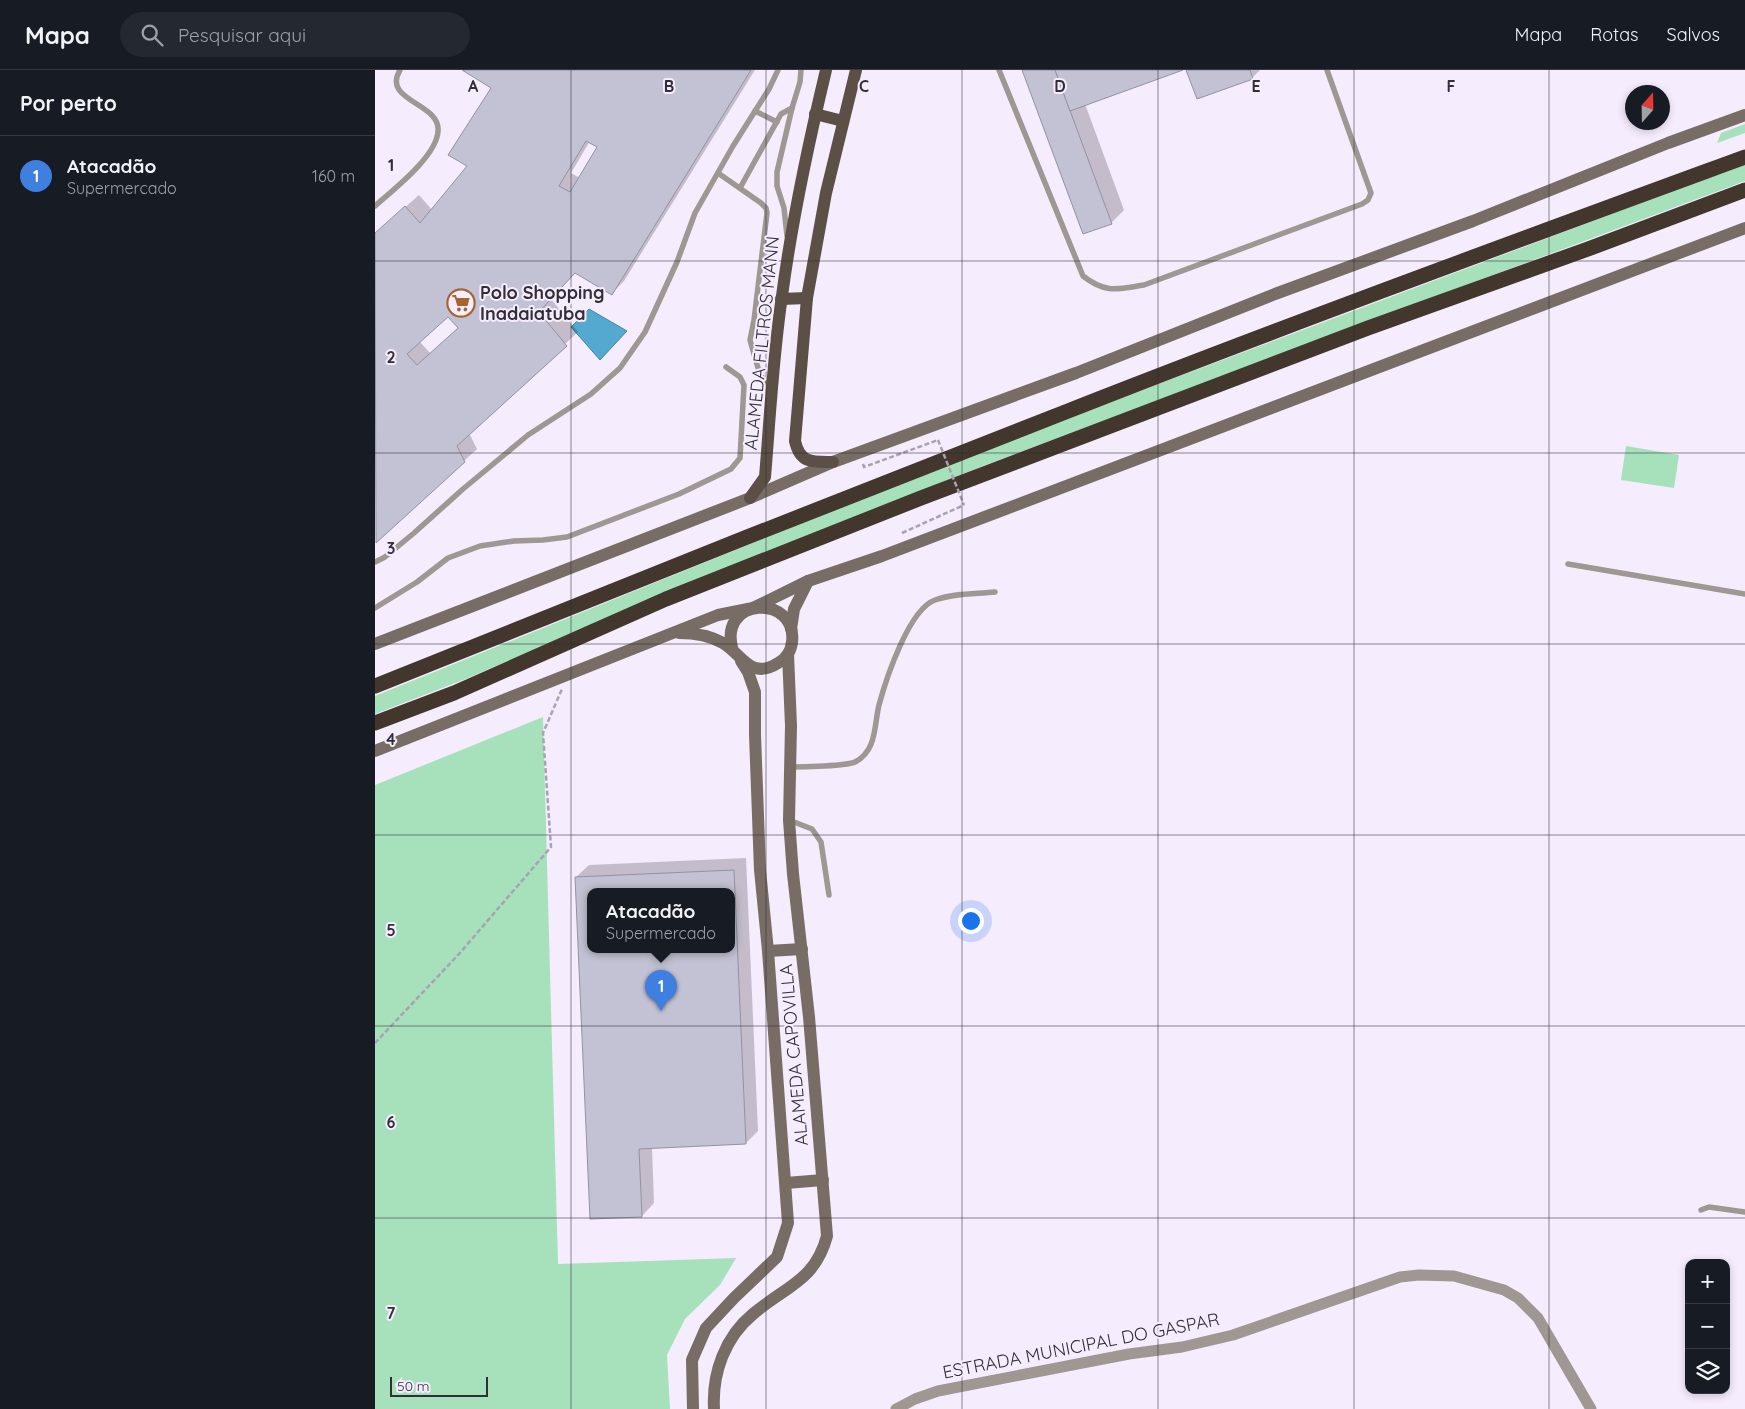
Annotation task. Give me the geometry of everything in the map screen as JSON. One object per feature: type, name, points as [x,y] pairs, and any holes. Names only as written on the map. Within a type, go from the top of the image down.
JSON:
[{"type":"highway","points":[[375,686],[1071,409],[1352,302],[1745,157]]},
{"type":"highway","points":[[375,723],[454,693],[666,599],[921,498],[1368,328],[1745,190]]},
{"type":"main road","name":"ALAMEDA FILTROS MANN","points":[[750,498],[765,477],[781,299],[815,114],[826,70]]},
{"type":"main road","points":[[833,462],[812,462],[803,458],[797,451],[795,440],[807,298],[826,192],[856,70]]},
{"type":"main road","points":[[815,114],[843,121]]},
{"type":"main road","points":[[375,644],[750,498],[833,462],[1076,373],[1275,294],[1473,221],[1669,143],[1745,115]]},
{"type":"main road","points":[[737,656],[731,642],[731,633],[733,625],[745,611],[807,581],[901,549],[1745,228]]},
{"type":"main road","points":[[781,299],[807,298]]},
{"type":"main road","points":[[671,633],[692,633],[710,637],[724,643],[749,666],[767,668],[783,660],[788,654],[791,646],[793,609],[807,581]]},
{"type":"main road","points":[[375,751],[718,615],[762,606],[772,608],[781,613],[791,629]]},
{"type":"main road","name":"ALAMEDA CAPOVILLA","points":[[714,1409],[713,1395],[720,1362],[740,1326],[752,1314],[813,1269],[819,1260],[827,1236],[789,820],[791,726],[788,654]]},
{"type":"main road","name":"ALAMEDA CAPOVILLA","points":[[693,1409],[692,1360],[706,1328],[777,1257],[787,1223],[768,951],[760,870],[755,692],[748,672],[737,656]]},
{"type":"main road","points":[[768,951],[802,949]]},
{"type":"main road","points":[[785,1183],[823,1180]]},
{"type":"street","name":"ESTRADA MUNICIPAL DO GASPAR","points":[[896,1409],[915,1399],[938,1391],[1129,1354],[1182,1347],[1233,1335],[1400,1277],[1419,1275],[1454,1276],[1504,1290],[1518,1298],[1538,1318],[1591,1409]]},
{"type":"lane","points":[[375,206],[413,172],[427,154],[437,136],[438,124],[436,118],[399,90],[396,78],[400,70]]},
{"type":"lane","points":[[375,562],[385,557],[414,533],[528,435],[591,394],[620,368],[645,332],[677,262],[695,213],[778,70]]},
{"type":"lane","points":[[789,250],[784,208],[777,186],[777,172],[792,108],[801,82],[801,70]]},
{"type":"lane","points":[[999,70],[1083,276],[1094,285],[1112,290],[1144,285],[1362,204],[1368,200],[1371,192],[1327,70]]},
{"type":"lane","points":[[740,188],[781,114],[792,108]]},
{"type":"lane","points":[[755,111],[777,122]]},
{"type":"lane","points":[[718,173],[766,208],[767,213],[750,340],[760,375],[772,388]]},
{"type":"lane","points":[[375,608],[417,582],[448,558],[480,546],[567,537],[679,494],[731,469],[740,458],[744,384],[740,377],[727,367]]},
{"type":"lane","points":[[1567,564],[1745,594]]},
{"type":"lane","points":[[791,767],[854,763],[865,754],[873,740],[879,706],[893,661],[918,613],[924,606],[934,600],[995,592]]},
{"type":"lane","points":[[789,820],[811,829],[821,842],[829,895]]},
{"type":"lane","points":[[1701,1210],[1709,1207],[1745,1212]]},
{"type":"path","points":[[861,453],[864,467],[939,440],[964,505],[895,537]]},
{"type":"path","points":[[375,1043],[459,954],[551,847],[543,733],[569,674]]},
{"type":"green space","points":[[1745,124],[1745,133],[1717,143],[1721,133]]},
{"type":"green space","points":[[1745,164],[1745,181],[985,465],[662,594],[468,678],[375,714],[375,696],[980,451]]},
{"type":"green space","points":[[1626,446],[1679,455],[1674,488],[1621,480]]},
{"type":"green space","points":[[543,717],[558,1264],[736,1258],[720,1285],[685,1319],[667,1355],[670,1409],[375,1409],[375,785]]},
{"type":"water","points":[[589,309],[627,331],[600,360],[571,327]]},
{"type":"building","name":"Polo Shopping Inadaiatuba","points":[[462,70],[751,70],[612,295],[575,273],[539,312],[567,346],[457,446],[465,462],[376,543],[375,233],[405,206],[420,223],[467,166],[448,155],[491,88]],"holes":[[[586,141],[597,147],[570,192],[559,186]],[[448,317],[458,328],[417,365],[407,354]]]},
{"type":"building","points":[[1022,70],[1055,70],[1112,224],[1083,234]]},
{"type":"building","points":[[1055,70],[1183,70],[1070,111]]},
{"type":"building","points":[[1186,70],[1250,70],[1253,79],[1197,99]]},
{"type":"building","points":[[734,870],[735,888],[587,888],[587,953],[735,953],[735,893],[746,1144],[639,1149],[642,1217],[590,1219],[575,877]]},
{"type":"place","name":"Polo Shopping Inadaiatuba","points":[[461,303]]},
{"type":"place","name":"Atacadão","points":[[661,1011]]}]
